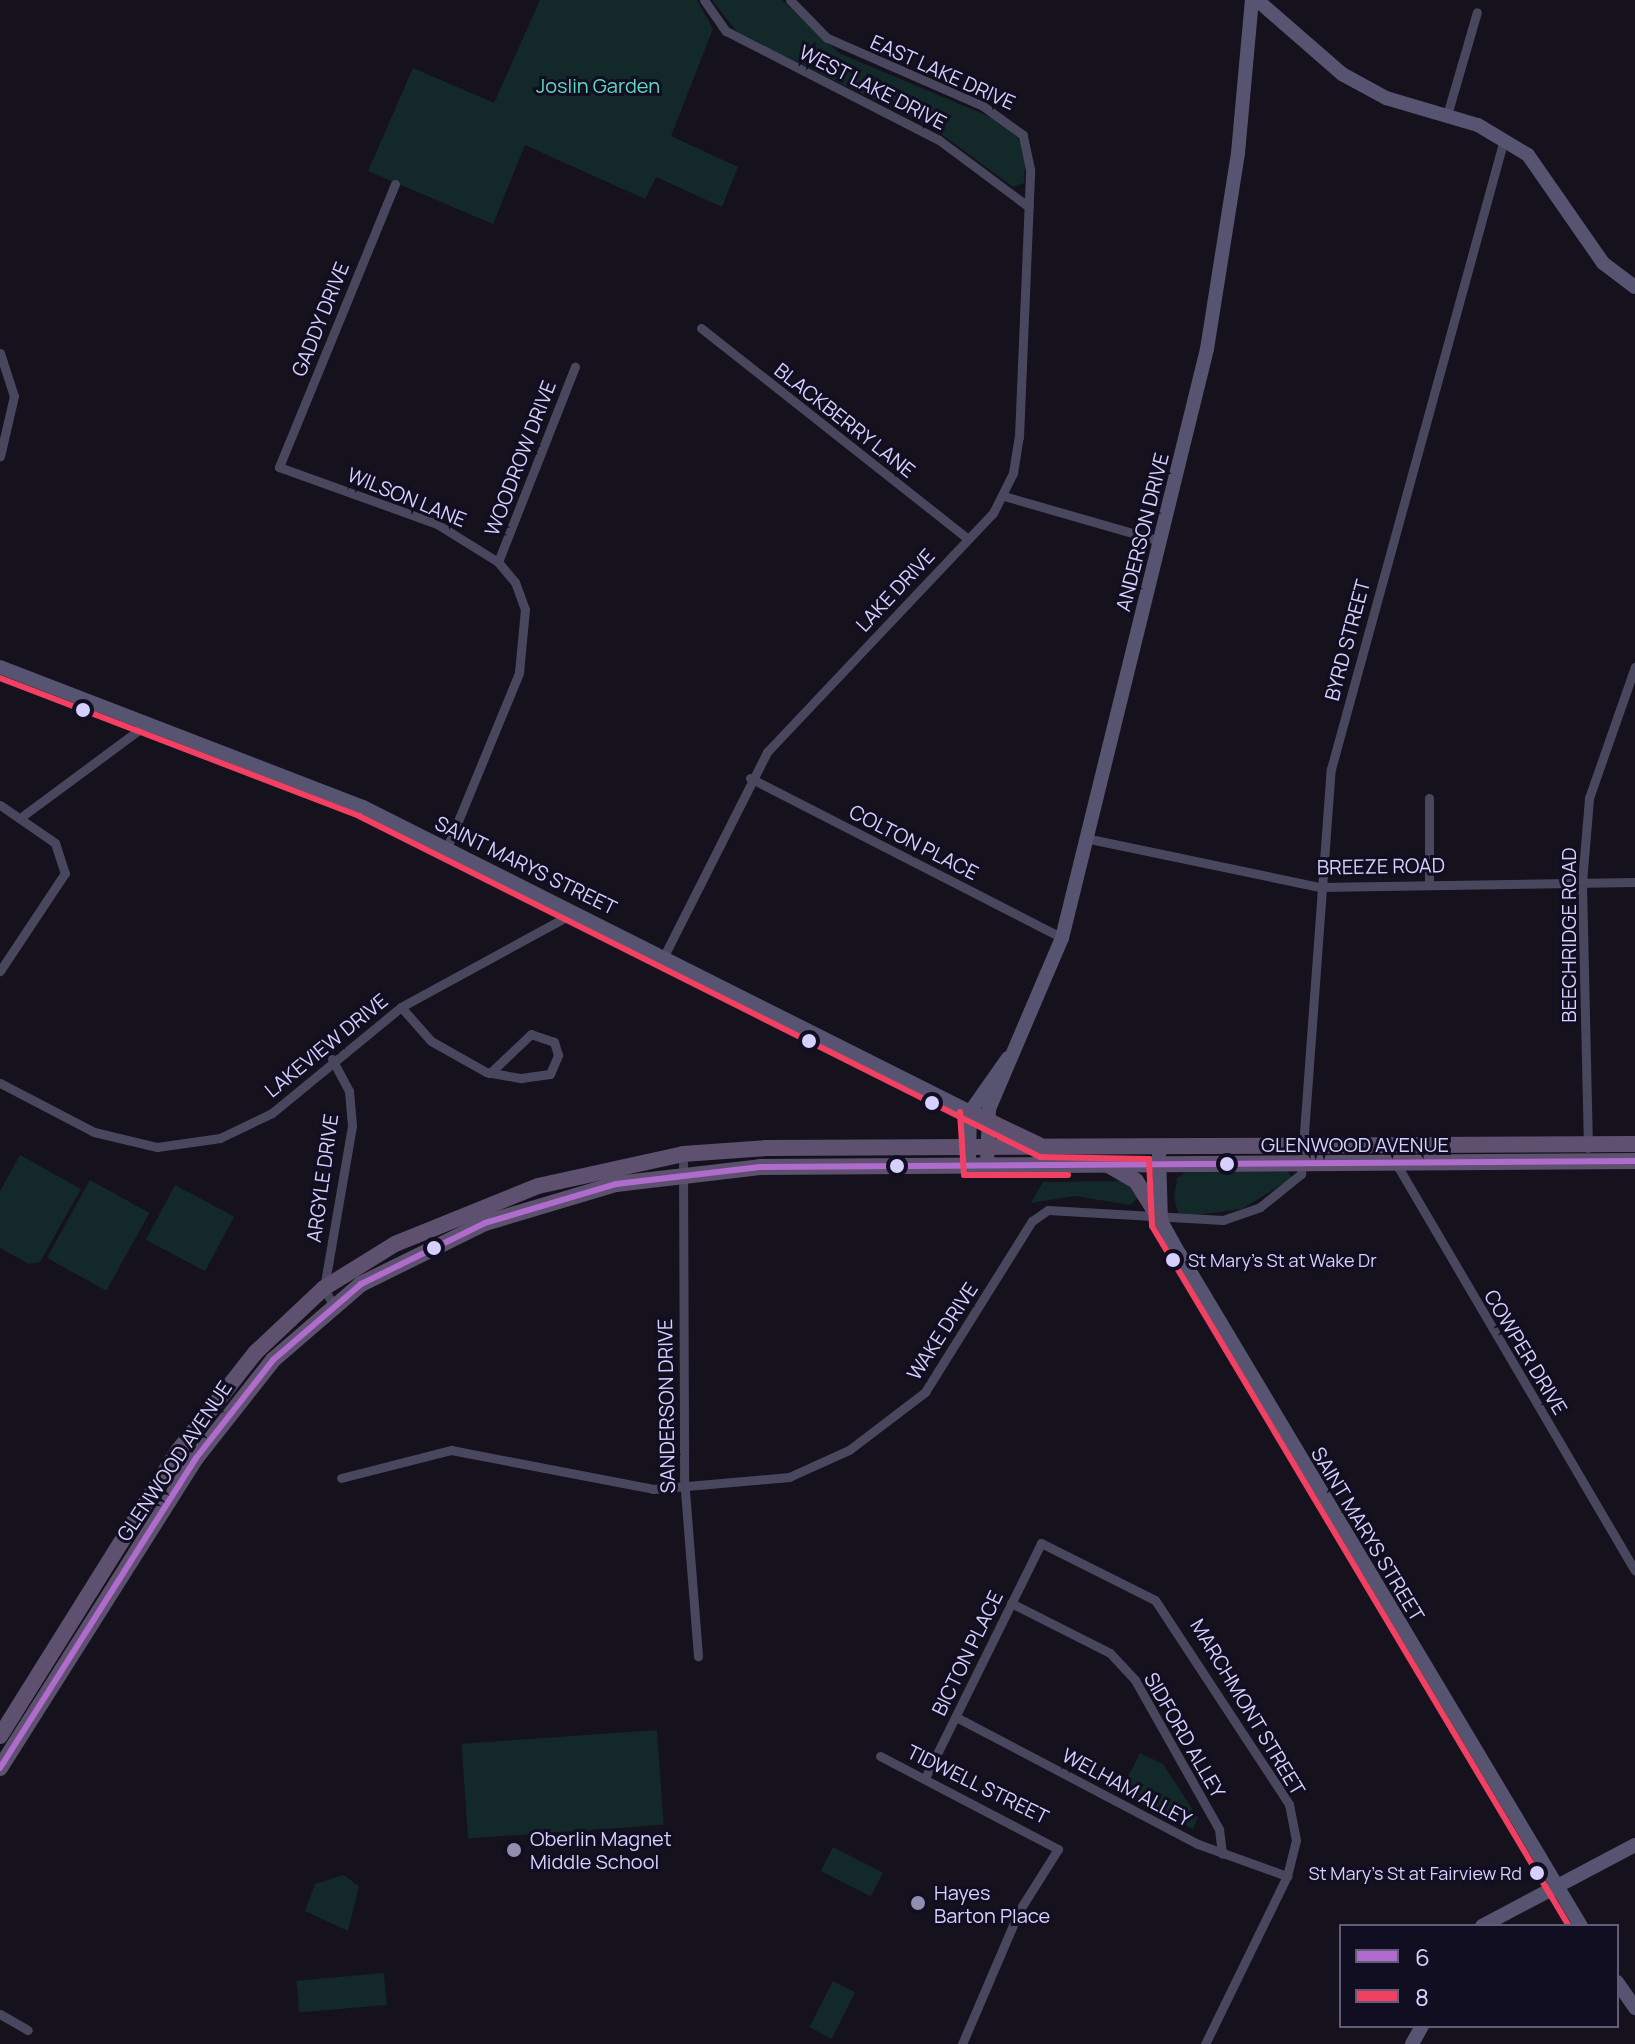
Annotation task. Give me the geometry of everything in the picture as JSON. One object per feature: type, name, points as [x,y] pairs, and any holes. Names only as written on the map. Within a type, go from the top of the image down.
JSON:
[{"type":"main road","points":[[1254,0],[1342,74],[1386,98],[1447,115],[1504,138],[1553,185],[1603,263],[1635,287]]},
{"type":"main road","name":"ANDERSON DRIVE","points":[[988,1118],[1008,1058],[1062,938],[1207,349],[1238,153],[1254,0]]},
{"type":"main road","name":"SAINT MARYS STREET","points":[[0,667],[143,727],[363,807],[970,1112]]},
{"type":"main road","name":"ANDERSON DRIVE","points":[[970,1112],[1008,1058]]},
{"type":"main road","points":[[969,1166],[970,1112],[988,1118],[1044,1148]]},
{"type":"main road","points":[[987,1166],[988,1118]]},
{"type":"main road","name":"GLENWOOD AVENUE","points":[[1394,1157],[1588,1144],[1635,1144]]},
{"type":"main road","name":"GLENWOOD AVENUE","points":[[0,1736],[210,1405],[324,1288],[395,1244],[465,1213],[538,1186],[683,1154],[970,1147],[1044,1148],[1159,1156],[1394,1157],[1589,1163],[1635,1161]]},
{"type":"main road","name":"SAINT MARYS STREET","points":[[1159,1156],[1161,1221],[1580,1924]]},
{"type":"main road","name":"GLENWOOD AVENUE","points":[[0,1768],[218,1425],[333,1305],[395,1263],[485,1223],[616,1184],[685,1173],[1105,1164],[1159,1156]]},
{"type":"main road","points":[[1105,1164],[1136,1181],[1161,1221]]},
{"type":"main road","points":[[1486,1924],[1635,1845]]},
{"type":"main road","points":[[1619,1985],[1635,2008]]},
{"type":"street","name":"WEST LAKE DRIVE","points":[[704,0],[726,31],[939,140],[1029,207]]},
{"type":"street","name":"EAST LAKE DRIVE","points":[[790,0],[827,38],[1017,126],[1029,150],[1029,207]]},
{"type":"street","points":[[1447,115],[1477,12]]},
{"type":"street","name":"BYRD STREET","points":[[1304,1157],[1303,1082],[1331,769],[1504,138]]},
{"type":"street","name":"GADDY DRIVE","points":[[279,467],[395,184]]},
{"type":"street","name":"LAKE DRIVE","points":[[664,956],[750,778],[767,752],[968,539],[1004,496],[1019,437],[1029,207]]},
{"type":"street","name":"BLACKBERRY LANE","points":[[701,328],[968,539]]},
{"type":"street","points":[[0,353],[14,396],[0,456]]},
{"type":"street","name":"WOODROW DRIVE","points":[[498,562],[575,367]]},
{"type":"street","name":"WILSON LANE","points":[[279,467],[425,519],[498,562],[525,609],[526,640],[519,673],[447,848]]},
{"type":"street","points":[[1004,496],[1160,541]]},
{"type":"street","name":"BEECHRIDGE ROAD","points":[[1589,1163],[1582,882],[1589,798],[1635,667]]},
{"type":"street","points":[[24,815],[143,727]]},
{"type":"street","name":"COLTON PLACE","points":[[750,778],[1062,938]]},
{"type":"street","points":[[1429,798],[1429,882]]},
{"type":"street","points":[[0,805],[24,815],[55,843],[65,873],[0,971]]},
{"type":"street","name":"BREEZE ROAD","points":[[1085,838],[1320,887],[1429,882],[1635,882]]},
{"type":"street","name":"LAKEVIEW DRIVE","points":[[0,1083],[94,1132],[157,1147],[220,1138],[272,1113],[332,1059],[401,1007],[575,912]]},
{"type":"street","points":[[401,1007],[461,1064],[490,1073],[550,1074],[558,1055],[554,1042],[531,1034],[490,1073]]},
{"type":"street","name":"ARGYLE DRIVE","points":[[324,1288],[352,1126],[349,1091],[332,1059]]},
{"type":"street","name":"SANDERSON DRIVE","points":[[683,1154],[685,1490],[698,1656]]},
{"type":"street","name":"WAKE DRIVE","points":[[341,1478],[451,1450],[618,1485],[685,1490],[789,1477],[889,1422],[925,1392],[1032,1221],[1048,1210],[1161,1221],[1245,1214],[1277,1196],[1304,1157]]},
{"type":"street","name":"COWPER DRIVE","points":[[1394,1157],[1635,1570]]},
{"type":"street","points":[[324,1288],[333,1305]]},
{"type":"street","name":"BICTON PLACE","points":[[925,1778],[1041,1543]]},
{"type":"street","name":"MARCHMONT STREET","points":[[1041,1543],[1128,1582],[1174,1619],[1289,1804],[1296,1840],[1287,1876],[1205,2044]]},
{"type":"street","name":"SIDFORD ALLEY","points":[[1011,1603],[1110,1653],[1135,1680],[1219,1829],[1222,1854]]},
{"type":"street","name":"WELHAM ALLEY","points":[[956,1717],[1222,1854],[1287,1876]]},
{"type":"street","name":"TIDWELL STREET","points":[[880,1756],[1058,1849],[1019,1911],[962,2044]]},
{"type":"street","points":[[0,2014],[28,2030]]},
{"type":"green space","name":"Joslin Garden","points":[[540,0],[697,0],[713,29],[671,136],[738,167],[722,207],[656,177],[645,199],[525,145],[493,224],[368,171],[413,68],[494,103]]},
{"type":"green space","points":[[712,0],[782,0],[839,53],[1009,125],[1026,151],[1024,183],[1013,187],[937,131],[737,32]]},
{"type":"green space","points":[[20,1155],[81,1189],[40,1262],[29,1264],[0,1248],[0,1191]]},
{"type":"green space","points":[[1189,1170],[1287,1170],[1292,1178],[1242,1209],[1189,1216],[1178,1213],[1174,1197],[1177,1178]]},
{"type":"green space","points":[[90,1180],[149,1213],[106,1291],[47,1258]]},
{"type":"green space","points":[[1121,1181],[1135,1186],[1139,1197],[1130,1205],[1075,1196],[1031,1203],[1043,1182]]},
{"type":"green space","points":[[175,1185],[234,1216],[205,1271],[146,1240]]},
{"type":"green space","points":[[657,1730],[664,1825],[468,1838],[461,1744]]},
{"type":"green space","points":[[1140,1753],[1163,1764],[1198,1818],[1193,1829],[1120,1793]]},
{"type":"green space","points":[[833,1847],[883,1872],[871,1896],[821,1871]]},
{"type":"green space","points":[[343,1875],[359,1886],[348,1931],[305,1911],[315,1884]]},
{"type":"green space","points":[[384,1973],[387,2005],[299,2013],[296,1981]]},
{"type":"green space","points":[[833,1981],[855,1992],[832,2039],[809,2027]]},
{"type":"transit line","name":"8","points":[[0,678],[359,816],[1040,1157],[1149,1159],[1152,1226],[1568,1924]]},
{"type":"transit line","name":"8","points":[[960,1112],[964,1175],[1068,1175]]},
{"type":"transit line","name":"6","points":[[0,1768],[196,1458],[273,1360],[361,1284],[485,1223],[616,1184],[760,1167],[1635,1161]]},
{"type":"place","name":"St Mary's St at Wake Dr","points":[[1173,1260]]},
{"type":"place","name":"Oberlin Magnet Middle School","points":[[514,1850]]},
{"type":"place","name":"St Mary's St at Fairview Rd","points":[[1537,1873]]},
{"type":"place","name":"Hayes Barton Place","points":[[918,1903]]}]
